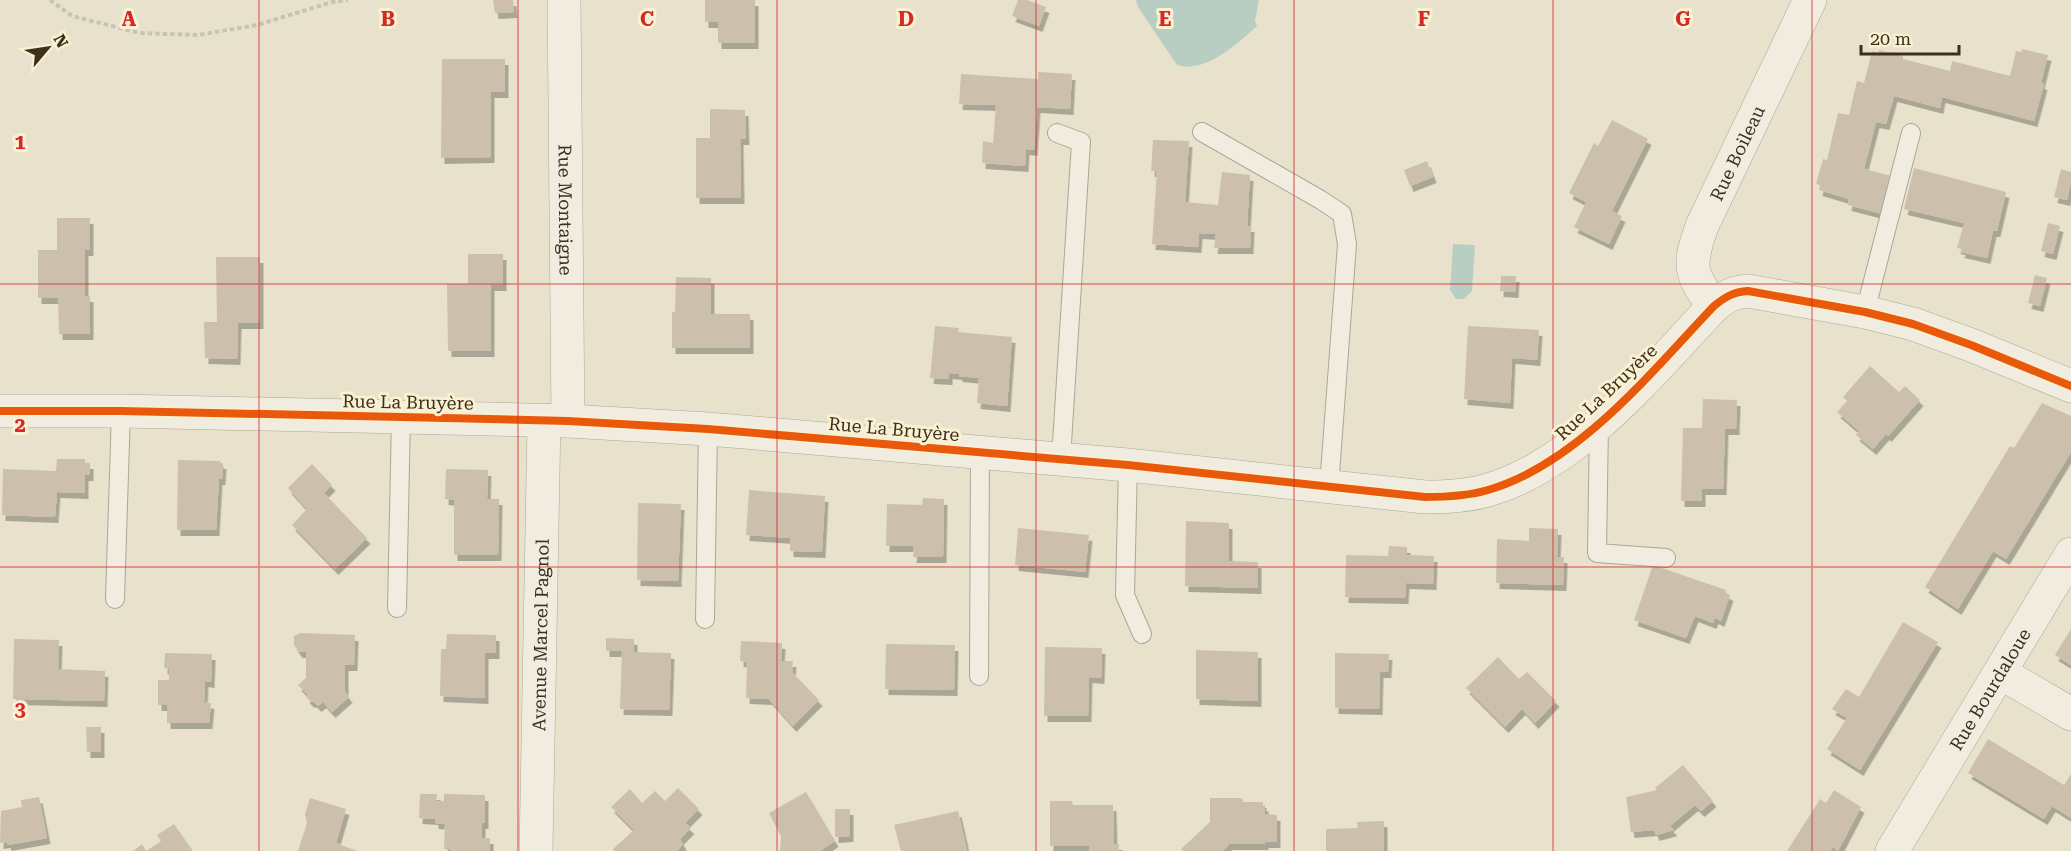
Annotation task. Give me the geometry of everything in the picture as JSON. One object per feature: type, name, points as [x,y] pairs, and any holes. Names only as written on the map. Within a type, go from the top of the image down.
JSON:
[{"type":"street","name":"Rue Montaigne","points":[[556,421],[564,0]]},
{"type":"street","name":"Rue Boileau","points":[[1714,306],[1697,284],[1693,272],[1695,246],[1702,226],[1810,0]]},
{"type":"street","name":"Rue La Bruyère","points":[[0,411],[121,411],[401,417],[556,421],[708,429],[980,451],[1425,497],[1446,497],[1488,490],[1509,483],[1544,466],[1599,423],[1637,387],[1714,306],[1724,297],[1735,292],[1748,291],[1865,312],[1936,332],[2071,386]]},
{"type":"street","name":"Avenue Marcel Pagnol","points":[[536,851],[556,421]]},
{"type":"street","name":"Rue Bourdaloue","points":[[1892,851],[2071,554]]},
{"type":"street","points":[[2001,673],[2071,714]]},
{"type":"lane","points":[[1202,132],[1321,200],[1341,214],[1347,244],[1329,487]]},
{"type":"lane","points":[[1057,133],[1081,142],[1061,459]]},
{"type":"lane","points":[[1865,312],[1911,133]]},
{"type":"lane","points":[[115,599],[121,411]]},
{"type":"lane","name":"Rue La Bruyère","points":[[397,608],[401,417]]},
{"type":"lane","name":"Rue La Bruyère","points":[[1599,423],[1598,553],[1666,558]]},
{"type":"lane","points":[[705,619],[708,429]]},
{"type":"lane","name":"Rue La Bruyère","points":[[979,676],[980,451]]},
{"type":"lane","points":[[1128,465],[1125,595],[1142,634]]},
{"type":"path","points":[[50,0],[72,16],[140,33],[198,35],[257,25],[332,2],[348,0]]},
{"type":"shaded area","points":[[1136,0],[1259,0],[1255,21],[1257,26],[1220,56],[1198,65],[1188,67],[1177,65],[1138,7]]},
{"type":"shaded area","points":[[1453,244],[1475,245],[1472,291],[1464,299],[1456,299],[1450,290]]},
{"type":"building","points":[[493,0],[513,0],[514,12],[495,13]]},
{"type":"building","points":[[705,0],[755,0],[755,43],[718,43],[718,22],[705,22]]},
{"type":"building","points":[[1018,0],[1027,0],[1046,7],[1039,26],[1012,16]]},
{"type":"building","points":[[2022,49],[2048,55],[2041,83],[2044,84],[2034,121],[1942,97],[1940,108],[1894,96],[1886,124],[1876,122],[1864,169],[1892,176],[1883,214],[1848,205],[1849,199],[1819,190],[1820,185],[1816,184],[1823,159],[1827,160],[1838,113],[1849,115],[1857,81],[1864,83],[1872,51],[1878,53],[1879,50],[1903,56],[1903,59],[1950,71],[1952,61],[2010,76],[2016,51],[2021,52]]},
{"type":"building","points":[[442,59],[505,59],[505,92],[491,92],[491,157],[441,158]]},
{"type":"building","points":[[1038,72],[1072,74],[1070,109],[1037,107],[1034,150],[1026,149],[1025,166],[982,163],[983,141],[993,143],[996,105],[959,104],[961,74],[1038,79]]},
{"type":"building","points":[[710,109],[745,110],[746,139],[740,139],[741,198],[696,198],[696,138],[710,138]]},
{"type":"building","points":[[1612,120],[1648,139],[1612,211],[1622,216],[1609,244],[1574,227],[1586,202],[1569,193],[1594,143],[1598,146]]},
{"type":"building","points":[[1153,140],[1189,141],[1185,202],[1218,205],[1222,172],[1250,175],[1247,226],[1251,226],[1250,248],[1214,248],[1216,234],[1199,233],[1198,247],[1152,244],[1157,171],[1151,171]]},
{"type":"building","points":[[1427,161],[1433,177],[1410,186],[1404,170]]},
{"type":"building","points":[[1914,168],[2006,192],[1997,231],[1993,231],[1987,258],[1961,252],[1962,249],[1957,248],[1964,223],[1904,209]]},
{"type":"building","points":[[2061,169],[2071,172],[2067,200],[2054,197]]},
{"type":"building","points":[[57,218],[90,218],[90,250],[85,250],[85,296],[90,296],[90,334],[59,334],[58,298],[38,298],[38,250],[57,250]]},
{"type":"building","points":[[2048,223],[2060,226],[2053,254],[2041,251]]},
{"type":"building","points":[[468,254],[503,254],[503,285],[491,285],[491,351],[448,351],[447,284],[468,284]]},
{"type":"building","points":[[216,257],[260,257],[260,323],[238,323],[237,359],[205,358],[204,322],[217,322]]},
{"type":"building","points":[[2035,275],[2047,278],[2040,306],[2028,303]]},
{"type":"building","points":[[1501,276],[1516,276],[1515,292],[1500,291]]},
{"type":"building","points":[[676,277],[711,278],[711,314],[750,314],[750,348],[672,348],[672,312],[675,312]]},
{"type":"building","points":[[935,326],[959,328],[958,332],[1012,337],[1007,406],[977,403],[979,378],[949,373],[949,379],[930,378]]},
{"type":"building","points":[[1468,326],[1539,330],[1537,360],[1512,358],[1510,403],[1464,399]]},
{"type":"building","points":[[1870,366],[1899,392],[1905,386],[1920,400],[1888,436],[1886,434],[1873,449],[1856,435],[1859,431],[1837,412],[1847,401],[1843,397]]},
{"type":"building","points":[[1703,399],[1737,400],[1736,429],[1725,429],[1723,489],[1702,489],[1702,501],[1681,501],[1683,428],[1702,428]]},
{"type":"building","points":[[2042,403],[2071,416],[2071,452],[2006,559],[1993,551],[1958,609],[1925,587],[2010,446],[2014,448]]},
{"type":"building","points":[[57,459],[85,459],[85,463],[90,463],[90,475],[85,475],[85,493],[57,492],[55,517],[2,515],[3,469],[56,471]]},
{"type":"building","points":[[178,460],[223,463],[222,479],[219,479],[216,530],[177,530]]},
{"type":"building","points":[[312,464],[332,485],[324,493],[367,538],[335,569],[292,525],[307,509],[288,488]]},
{"type":"building","points":[[446,469],[488,470],[487,499],[499,499],[498,555],[454,555],[454,500],[445,499]]},
{"type":"building","points":[[749,490],[825,496],[822,552],[790,551],[790,538],[746,535]]},
{"type":"building","points":[[923,498],[944,499],[943,557],[913,557],[914,546],[886,546],[887,504],[922,505]]},
{"type":"building","points":[[638,503],[681,504],[678,581],[637,580]]},
{"type":"building","points":[[1186,521],[1229,523],[1229,561],[1258,562],[1258,588],[1185,586]]},
{"type":"building","points":[[1018,528],[1089,535],[1085,572],[1015,565]]},
{"type":"building","points":[[1529,528],[1558,529],[1557,557],[1564,557],[1563,585],[1496,583],[1497,539],[1529,541]]},
{"type":"building","points":[[1389,546],[1407,547],[1407,555],[1434,556],[1433,584],[1406,583],[1405,598],[1345,597],[1346,555],[1388,556]]},
{"type":"building","points":[[1653,565],[1726,590],[1726,593],[1730,595],[1721,621],[1715,618],[1713,623],[1695,616],[1686,638],[1634,620]]},
{"type":"building","points":[[1903,622],[1938,642],[1860,770],[1827,749],[1847,718],[1832,709],[1846,689],[1859,697]]},
{"type":"building","points":[[2071,629],[2071,665],[2055,655]]},
{"type":"building","points":[[300,633],[355,635],[354,665],[345,665],[345,692],[349,697],[332,712],[323,702],[318,706],[313,701],[311,702],[306,697],[308,695],[298,685],[306,678],[306,652],[299,652],[294,645],[294,636]]},
{"type":"building","points":[[447,634],[496,635],[496,653],[485,653],[485,698],[440,696],[441,649],[446,649]]},
{"type":"building","points":[[606,638],[634,639],[634,652],[671,653],[669,710],[620,709],[622,651],[606,651]]},
{"type":"building","points":[[14,639],[59,640],[58,669],[105,671],[104,701],[13,699]]},
{"type":"building","points":[[741,641],[782,643],[781,661],[793,661],[792,672],[819,700],[793,726],[769,699],[746,698],[747,662],[740,661]]},
{"type":"building","points":[[886,644],[955,645],[954,690],[885,689]]},
{"type":"building","points":[[1045,647],[1102,648],[1101,678],[1089,677],[1088,716],[1044,716]]},
{"type":"building","points":[[1196,650],[1258,652],[1258,701],[1196,699]]},
{"type":"building","points":[[165,653],[212,654],[211,682],[205,681],[204,702],[211,703],[209,723],[167,723],[167,705],[158,705],[158,680],[169,680],[169,669],[164,668]]},
{"type":"building","points":[[1335,653],[1389,654],[1388,672],[1380,672],[1379,709],[1335,708]]},
{"type":"building","points":[[1498,657],[1519,679],[1527,672],[1556,701],[1535,723],[1522,709],[1505,727],[1466,688]]},
{"type":"building","points":[[86,727],[101,727],[101,752],[87,752]]},
{"type":"building","points":[[1988,739],[2064,785],[2071,774],[2071,818],[2052,806],[2044,819],[1968,773]]},
{"type":"building","points":[[1683,765],[1713,801],[1701,811],[1695,805],[1670,826],[1674,830],[1656,835],[1654,830],[1631,832],[1626,797],[1657,790],[1655,788]]},
{"type":"building","points":[[678,788],[699,809],[685,823],[691,828],[680,839],[683,844],[677,851],[614,851],[613,849],[634,830],[611,807],[630,789],[642,803],[655,791],[665,801]]},
{"type":"building","points":[[1834,790],[1861,807],[1838,851],[1833,847],[1830,851],[1787,851],[1820,799],[1826,803]]},
{"type":"building","points":[[806,792],[835,841],[820,851],[780,851],[781,836],[769,813]]},
{"type":"building","points":[[420,794],[437,794],[436,801],[444,801],[444,794],[485,795],[485,823],[482,823],[482,838],[490,838],[490,851],[444,849],[445,824],[435,823],[435,819],[419,818]]},
{"type":"building","points":[[39,797],[47,838],[8,845],[7,842],[0,843],[1,811],[22,807],[21,800]]},
{"type":"building","points":[[310,798],[346,809],[336,843],[357,851],[298,851],[307,823],[305,814]]},
{"type":"building","points":[[1210,798],[1240,798],[1243,802],[1263,802],[1265,814],[1277,815],[1277,842],[1229,844],[1223,851],[1183,851],[1181,849],[1210,822]]},
{"type":"building","points":[[1050,801],[1072,801],[1073,805],[1113,805],[1114,844],[1119,844],[1119,851],[1089,851],[1089,846],[1050,846]]},
{"type":"building","points":[[835,809],[850,809],[850,836],[835,837]]},
{"type":"building","points":[[958,811],[967,851],[901,851],[894,825]]},
{"type":"building","points":[[1384,821],[1384,851],[1326,851],[1326,829],[1358,828],[1357,822]]},
{"type":"building","points":[[174,824],[193,851],[146,851],[161,841],[157,835]]},
{"type":"building","points":[[142,844],[146,851],[133,851]]},
{"type":"cycle path","points":[[0,411],[121,411],[568,421],[708,429],[1128,465],[1433,497],[1465,495],[1488,490],[1521,477],[1553,459],[1612,413],[1714,306],[1738,292],[1748,291],[1865,312],[1913,324],[2071,386]]}]
